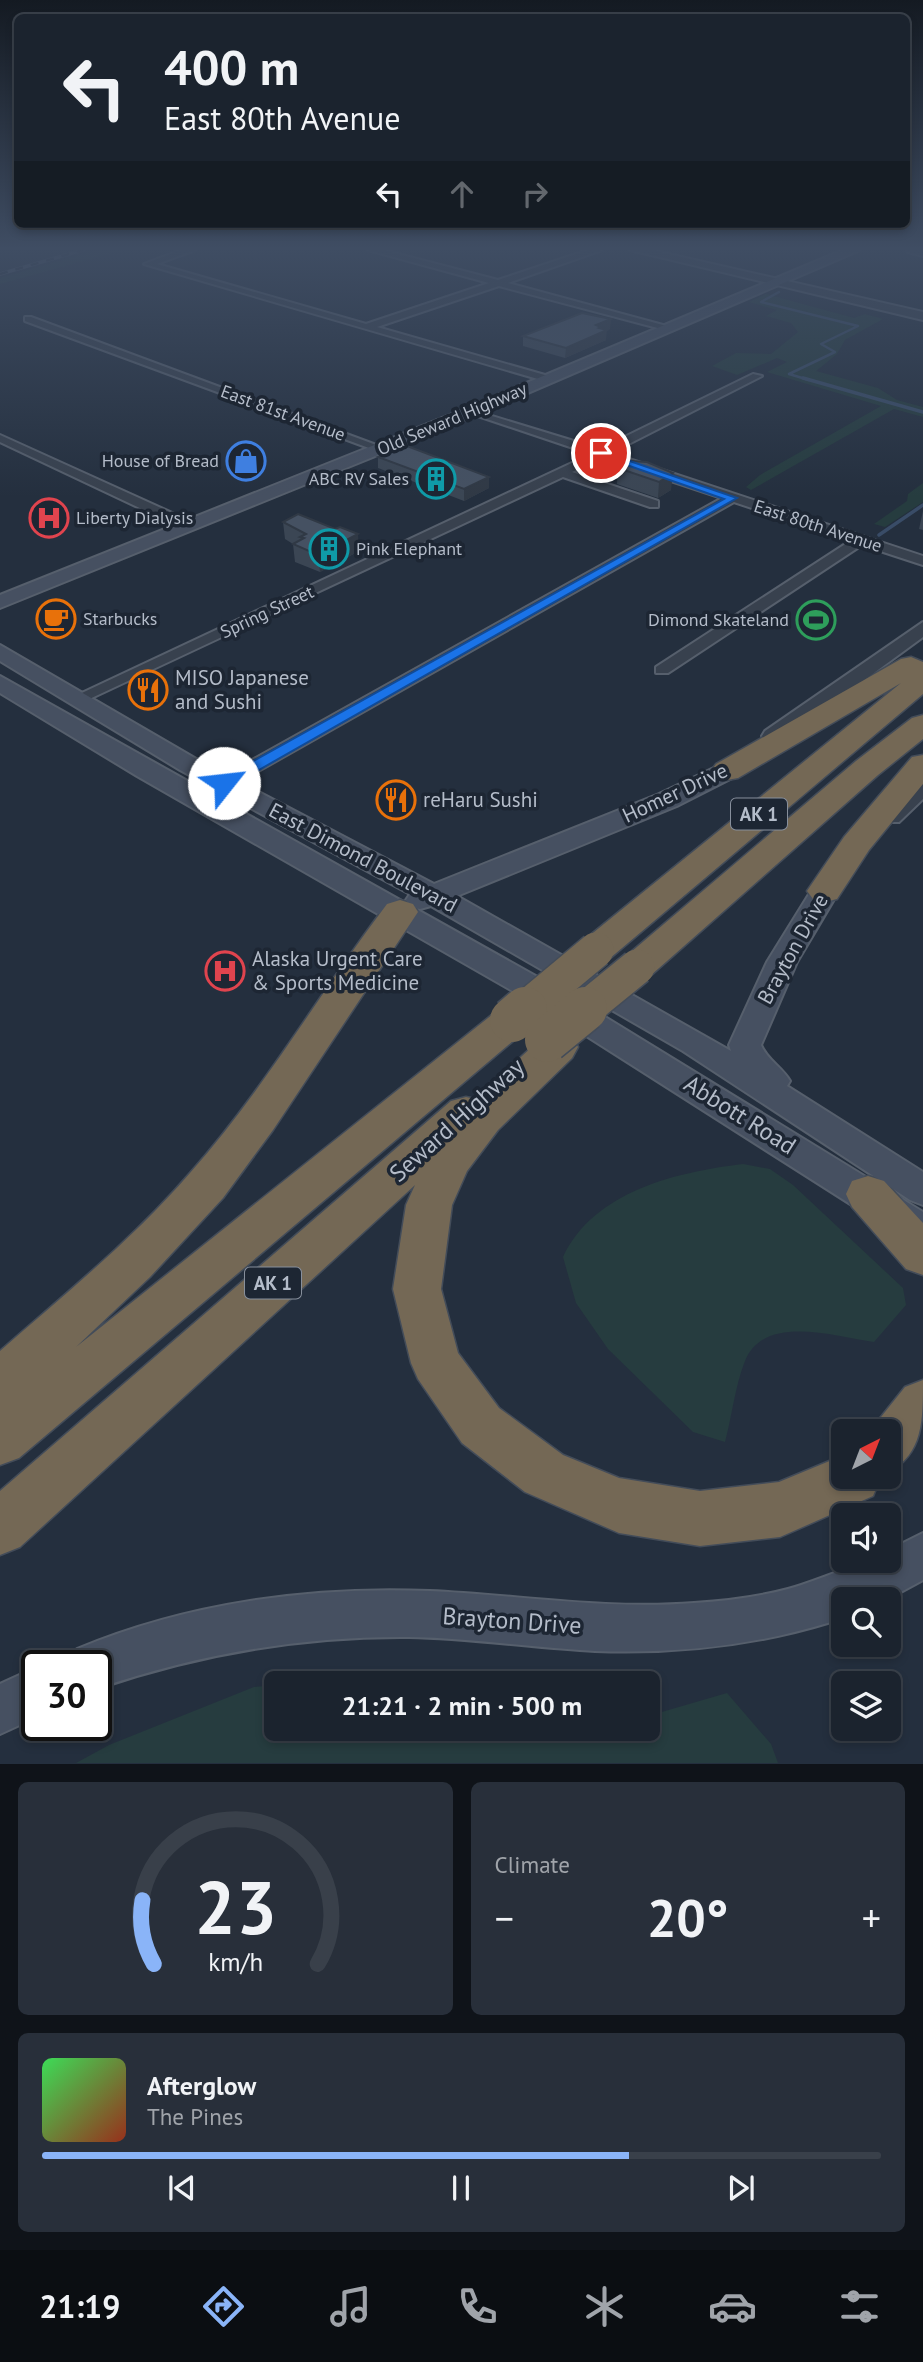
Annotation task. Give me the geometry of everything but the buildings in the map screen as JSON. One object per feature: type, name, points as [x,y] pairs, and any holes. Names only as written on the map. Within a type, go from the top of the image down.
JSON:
[{"type":"highway","points":[[727,771],[923,658]]},
{"type":"highway","name":"Seward Highway","points":[[0,1527],[558,1006],[923,679]]},
{"type":"highway","name":"AK 1","points":[[558,1006],[637,967],[857,777],[923,724]]},
{"type":"highway","points":[[825,891],[856,844],[923,764]]},
{"type":"highway","points":[[0,1383],[144,1251],[206,1186],[416,903]]},
{"type":"highway","points":[[558,1006],[495,1104],[461,1142],[438,1184],[422,1229],[416,1261],[420,1313],[429,1345],[463,1404],[504,1447],[560,1483],[590,1498],[669,1517],[698,1520],[767,1514],[823,1496],[835,1489]]},
{"type":"highway","name":"Seward Highway","points":[[0,1440],[558,1006]]},
{"type":"highway","points":[[868,1194],[923,1255]]},
{"type":"highway","points":[[901,1431],[923,1404]]},
{"type":"main road","name":"Old Seward Highway","points":[[0,602],[232,506],[244,505],[381,449],[659,332]]},
{"type":"main road","name":"Old Seward Highway","points":[[0,615],[243,512],[244,505]]},
{"type":"main road","points":[[93,576],[126,556],[179,533],[187,525]]},
{"type":"main road","name":"East Dimond Boulevard","points":[[0,652],[224,783],[416,903],[558,1006]]},
{"type":"main road","name":"East Dimond Boulevard","points":[[0,683],[75,729],[416,903],[558,1006]]},
{"type":"main road","points":[[75,729],[99,736],[195,782],[224,783]]},
{"type":"main road","name":"Homer Drive","points":[[416,903],[668,800],[727,771]]},
{"type":"main road","name":"Brayton Drive","points":[[813,1119],[751,1060],[745,1045],[782,962],[825,891]]},
{"type":"main road","name":"Abbott Road","points":[[558,1006],[694,1043],[923,1191]]},
{"type":"main road","name":"Abbott Road","points":[[558,1006],[923,1230]]},
{"type":"main road","name":"Brayton Drive","points":[[112,1660],[190,1635],[242,1625],[343,1614],[441,1616],[642,1629],[741,1623],[789,1614],[854,1593],[923,1556]]},
{"type":"main road","points":[[0,1710],[21,1699]]},
{"type":"street","name":"East 81st Avenue","points":[[64,332],[381,449]]},
{"type":"street","points":[[385,332],[548,379]]},
{"type":"street","name":"Spring Street","points":[[77,699],[562,473],[757,376]]},
{"type":"street","name":"East 80th Avenue","points":[[473,411],[923,561]]},
{"type":"street","points":[[0,438],[187,525]]},
{"type":"street","points":[[562,473],[654,504]]},
{"type":"street","points":[[224,783],[732,498]]},
{"type":"street","points":[[662,670],[860,540]]},
{"type":"street","name":"Homer Drive","points":[[727,771],[923,628]]},
{"type":"street","name":"Brayton Drive","points":[[825,891],[877,832],[923,787]]},
{"type":"green space","points":[[798,332],[859,332],[845,340],[837,354],[816,371],[878,388],[897,400],[923,407],[923,417],[894,409],[751,490],[746,487],[760,475],[881,406],[767,372],[787,362],[777,358],[737,375],[712,366],[736,353],[771,354]]},
{"type":"green space","points":[[923,483],[923,502],[885,527],[874,524],[907,501],[908,494]]},
{"type":"green space","points":[[743,1164],[770,1169],[793,1185],[903,1288],[906,1305],[874,1342],[802,1332],[768,1337],[754,1346],[745,1361],[725,1442],[693,1432],[608,1349],[576,1303],[563,1257],[577,1234],[595,1216],[616,1201],[665,1180]]},
{"type":"green space","points":[[264,1686],[264,1741],[660,1741],[660,1713],[727,1693],[771,1744],[778,1763],[76,1763],[109,1745],[254,1687]]},
{"type":"waterway","points":[[809,380],[789,374],[835,352],[821,344],[845,332]]},
{"type":"waterway","points":[[803,378],[923,412]]},
{"type":"waterway","points":[[879,535],[923,505]]},
{"type":"place","name":"House of Bread","points":[[246,461]]},
{"type":"place","name":"ABC RV Sales","points":[[436,479]]},
{"type":"place","name":"Liberty Dialysis","points":[[49,518]]},
{"type":"place","name":"Pink Elephant","points":[[329,549]]},
{"type":"place","name":"Starbucks","points":[[56,619]]},
{"type":"place","name":"Dimond Skateland","points":[[816,620]]},
{"type":"place","name":"MISO Japanese and Sushi","points":[[148,690]]},
{"type":"place","name":"reHaru Sushi","points":[[396,800]]},
{"type":"place","name":"Alaska Urgent Care & Sports Medicine","points":[[225,971]]},
{"type":"route","points":[[224,783],[732,498],[601,453]]}]
